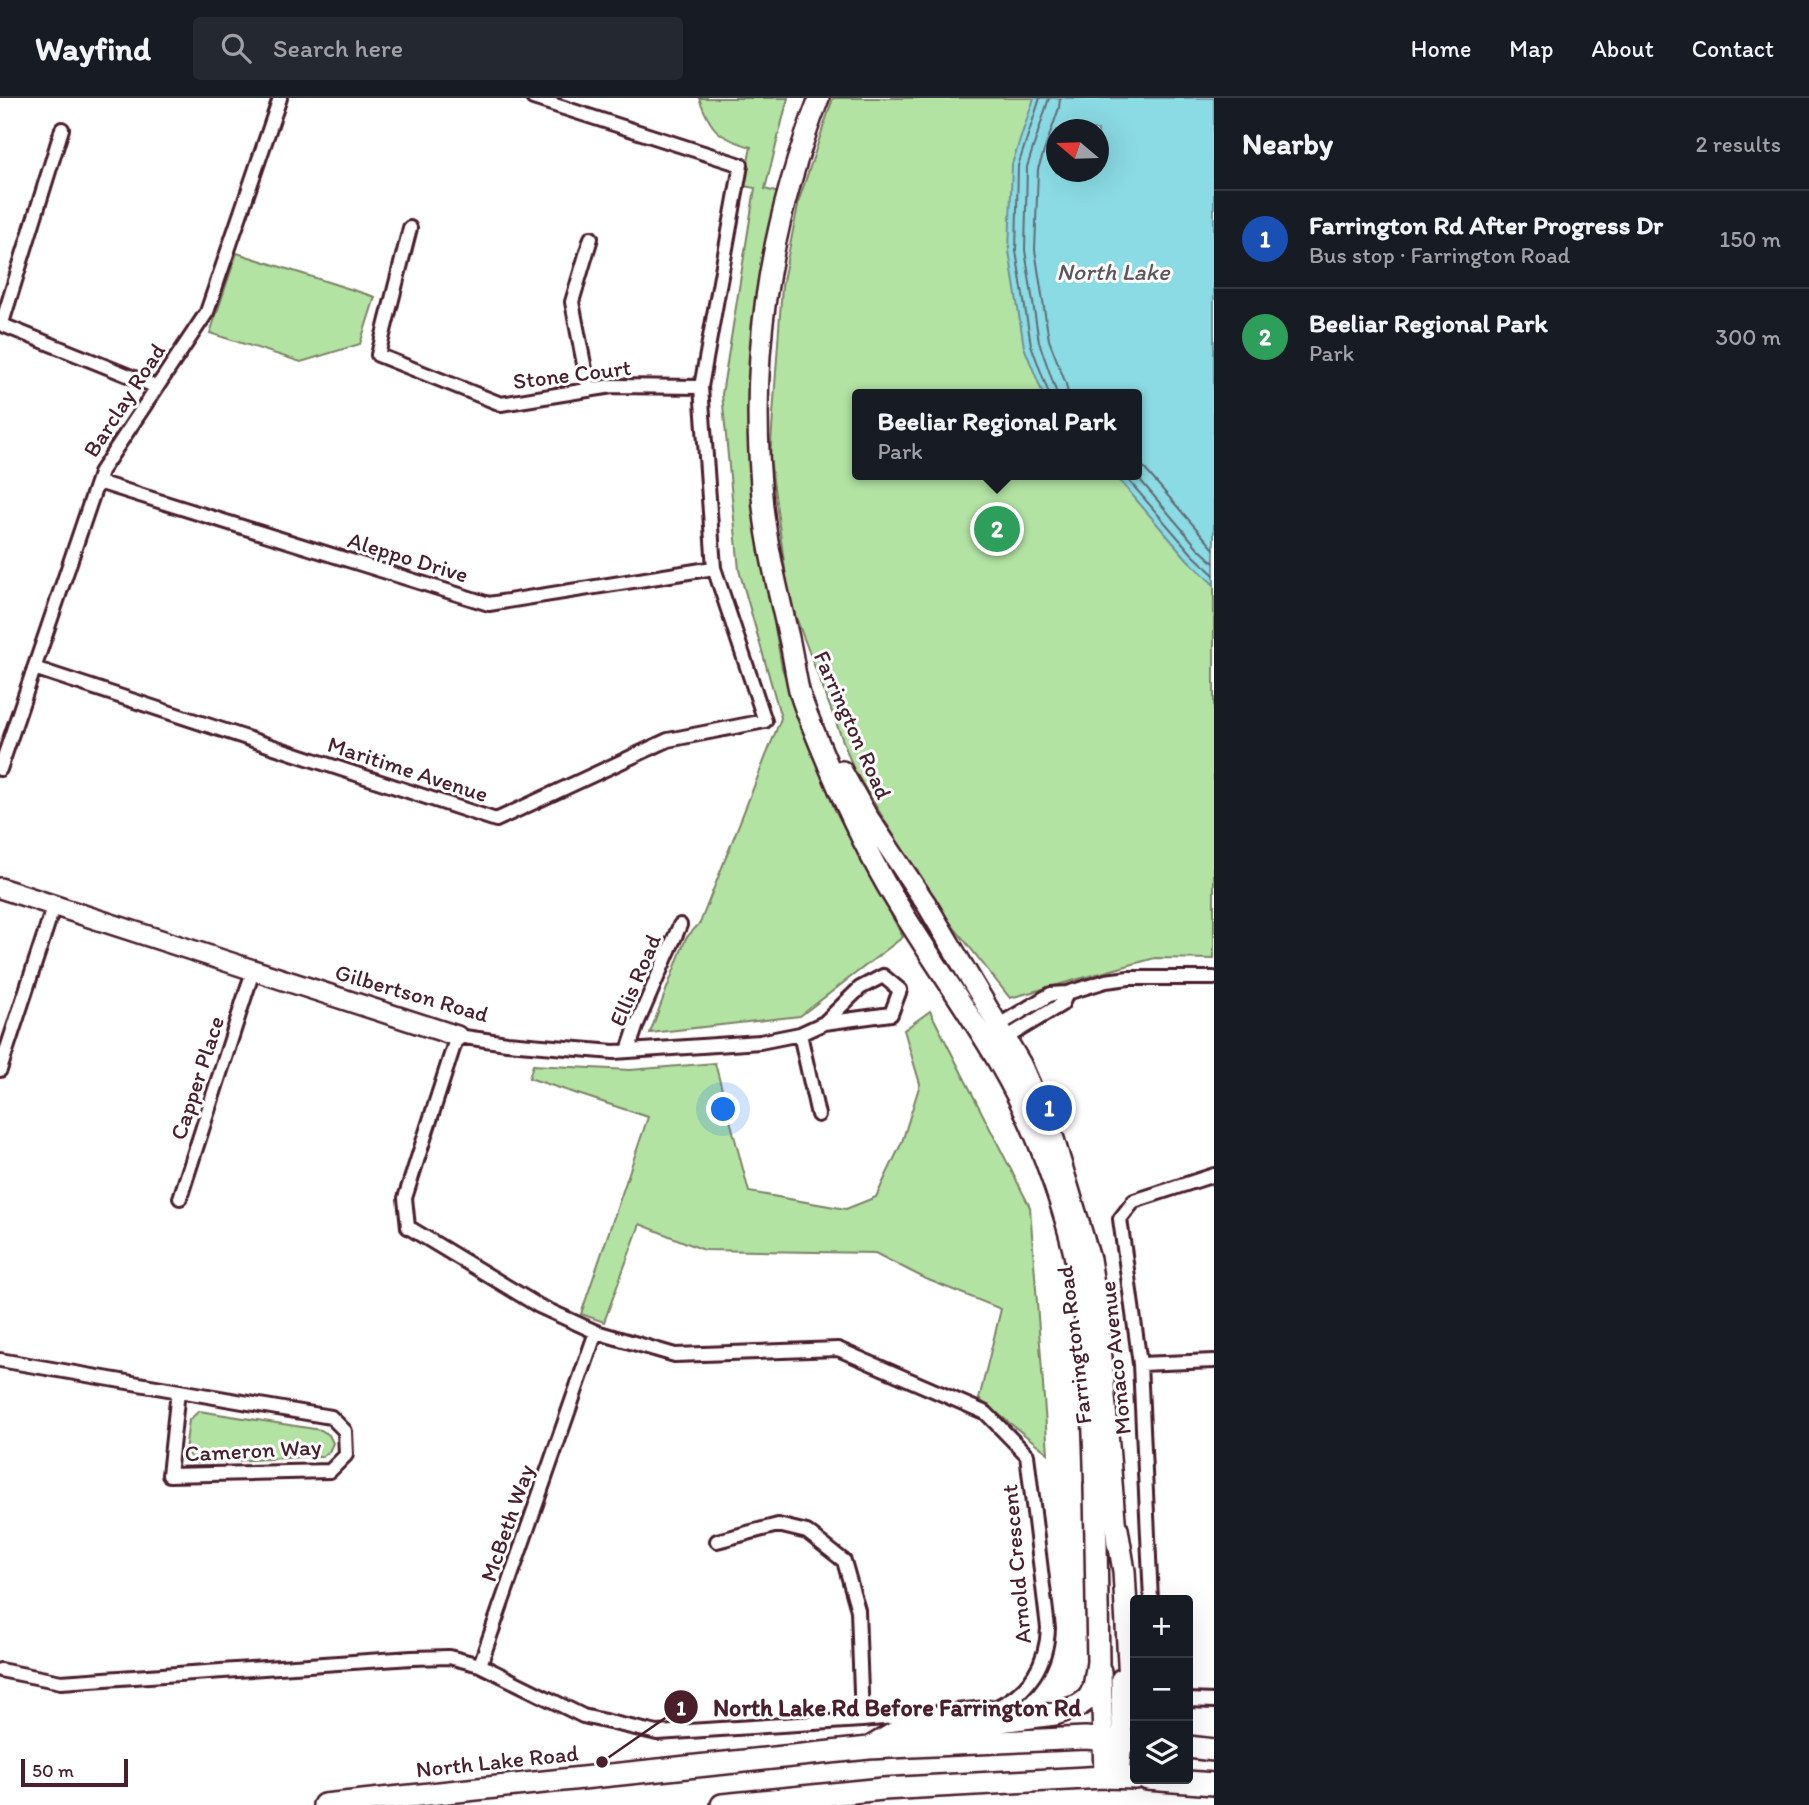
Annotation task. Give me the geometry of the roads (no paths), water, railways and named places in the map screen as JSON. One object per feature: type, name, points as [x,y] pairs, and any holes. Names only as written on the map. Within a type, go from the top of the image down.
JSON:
[{"type":"main road","name":"Farrington Road","points":[[819,98],[800,147],[772,249],[762,314],[757,387],[764,511],[778,594],[790,643],[840,766],[866,814],[934,916],[993,1037],[1041,1150],[1071,1242],[1086,1329],[1095,1485],[1120,1740]]},
{"type":"main road","name":"Gilbertson Road","points":[[0,888],[457,1035]]},
{"type":"main road","name":"Farrington Road","points":[[993,1037],[1031,1084],[1054,1139],[1090,1259],[1098,1309],[1117,1529],[1120,1777]]},
{"type":"main road","points":[[869,1748],[900,1731],[1055,1714],[1078,1706],[1088,1699],[1098,1672],[1095,1485]]},
{"type":"main road","points":[[1117,1529],[1124,1571],[1130,1682]]},
{"type":"main road","name":"North Lake Road","points":[[324,1805],[418,1800],[869,1748],[1120,1740]]},
{"type":"main road","points":[[1193,1747],[1214,1749]]},
{"type":"main road","points":[[722,1805],[883,1789],[1120,1777]]},
{"type":"main road","points":[[1193,1782],[1214,1784]]},
{"type":"street","name":"Barclay Road","points":[[0,769],[97,482],[207,312],[280,98]]},
{"type":"street","points":[[533,98],[741,165],[701,387],[714,568]]},
{"type":"street","points":[[62,129],[1,324],[157,387]]},
{"type":"street","name":"Stone Court","points":[[410,228],[378,355],[501,404],[612,386],[701,387]]},
{"type":"street","points":[[589,390],[572,302],[591,238]]},
{"type":"street","name":"Aleppo Drive","points":[[97,482],[489,604],[714,568]]},
{"type":"street","name":"Maritime Avenue","points":[[34,668],[496,820],[668,740],[765,721],[714,568]]},
{"type":"street","points":[[0,1069],[54,905]]},
{"type":"street","name":"Ellis Road","points":[[628,1051],[680,925]]},
{"type":"street","name":"Capper Place","points":[[180,1198],[253,971]]},
{"type":"street","name":"Gilbertson Road","points":[[457,1035],[507,1043],[628,1051],[760,1042],[800,1034],[824,1023],[891,1014],[900,990],[883,976],[860,988],[824,1023]]},
{"type":"street","points":[[993,1037],[1051,995],[1129,978],[1214,978]]},
{"type":"street","points":[[800,1034],[818,1115]]},
{"type":"street","points":[[457,1035],[405,1198],[408,1227],[540,1306],[596,1332]]},
{"type":"street","name":"Monaco Avenue","points":[[1151,1595],[1140,1364],[1120,1219],[1134,1201],[1214,1175]]},
{"type":"street","name":"McBeth Way","points":[[480,1665],[596,1332]]},
{"type":"street","name":"Arnold Crescent","points":[[480,1665],[583,1716],[657,1733],[862,1720],[997,1707],[1014,1699],[1029,1684],[1039,1668],[1047,1646],[1048,1628],[1027,1455],[986,1413],[838,1349],[675,1354],[596,1332]]},
{"type":"street","name":"Cameron Way","points":[[0,1360],[178,1391],[331,1418],[345,1431],[346,1455],[330,1471],[169,1475],[178,1391]]},
{"type":"street","points":[[1140,1364],[1214,1361]]},
{"type":"street","points":[[718,1542],[778,1525],[807,1532],[844,1561],[858,1610],[862,1720]]},
{"type":"street","points":[[0,1671],[61,1682],[412,1658],[449,1657],[480,1665]]},
{"type":"street","points":[[1193,1700],[1214,1700]]},
{"type":"water","name":"North Lake","points":[[1034,98],[1214,98],[1214,585],[1187,559],[1119,480],[1142,480],[1142,389],[1041,389],[1024,347],[1009,251],[1012,164]]},
{"type":"place","name":"Beeliar Regional Park","points":[[997,529]]},
{"type":"place","name":"Farrington Rd After Progress Dr","points":[[1049,1108]]},
{"type":"place","name":"North Lake Rd Before Farrington Rd","points":[[602,1762]]}]
